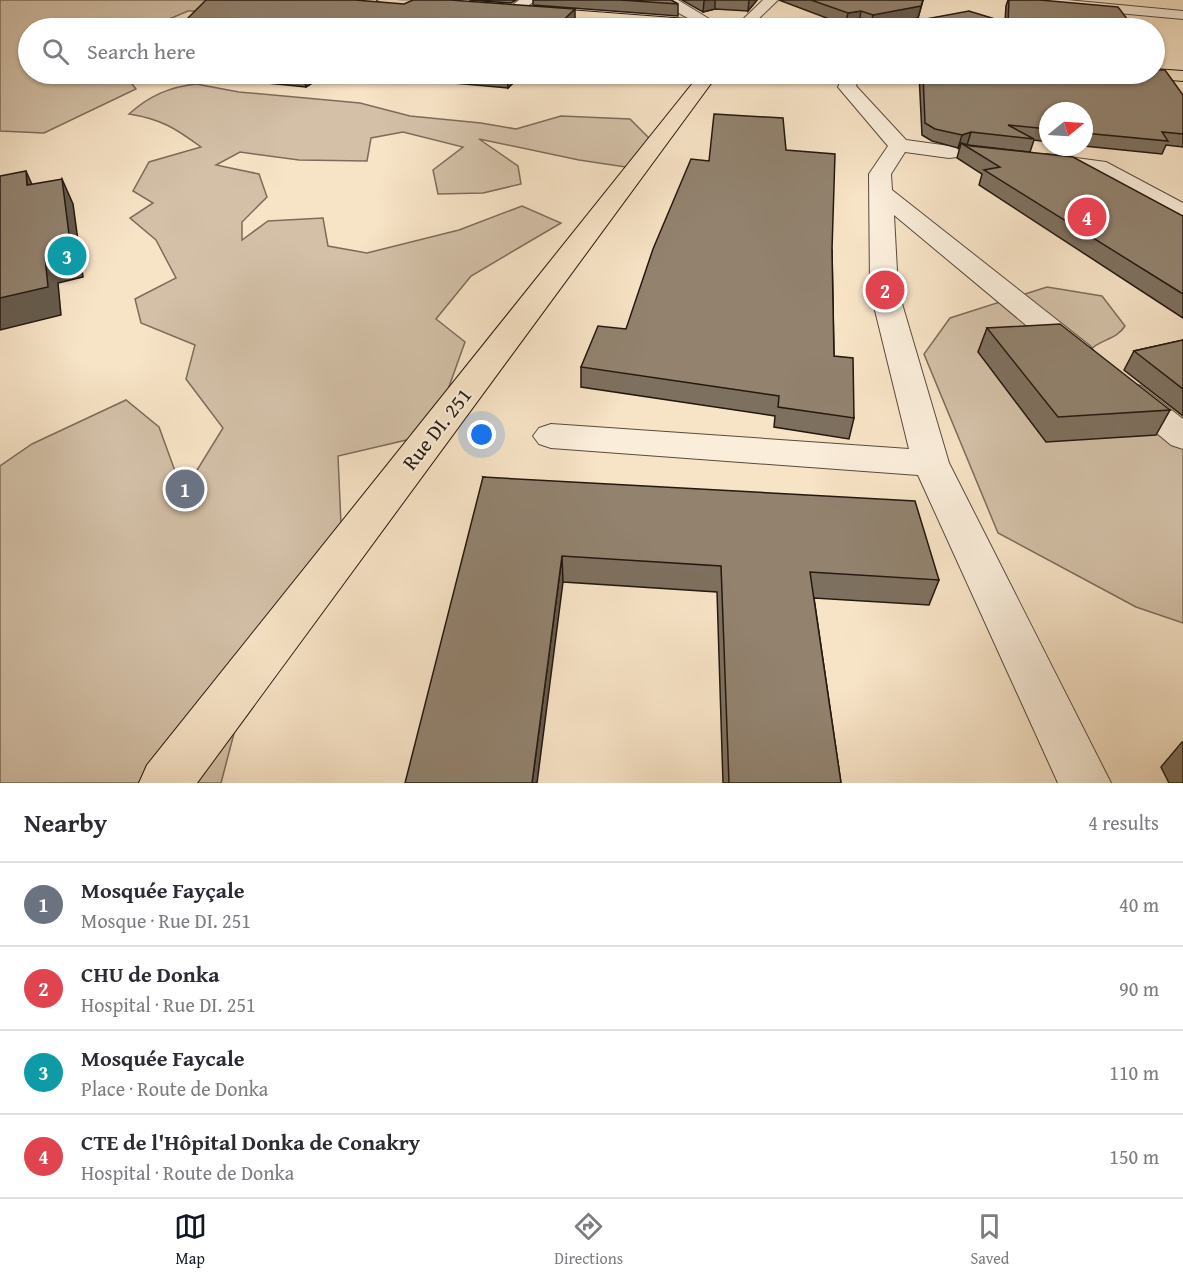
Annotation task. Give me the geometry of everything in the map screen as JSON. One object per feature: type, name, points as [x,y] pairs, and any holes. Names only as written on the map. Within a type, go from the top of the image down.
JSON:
[{"type":"main road","points":[[377,3],[464,11]]},
{"type":"main road","points":[[504,13],[584,18]]},
{"type":"main road","points":[[504,13],[543,18]]},
{"type":"main road","points":[[1165,66],[1183,67]]},
{"type":"main road","points":[[1165,75],[1183,76]]},
{"type":"main road","name":"Rue DI. 251","points":[[165,783],[701,84]]},
{"type":"street","points":[[504,13],[529,0]]},
{"type":"street","points":[[662,0],[673,3],[699,18]]},
{"type":"street","points":[[751,18],[771,0]]},
{"type":"street","points":[[1020,0],[1183,15]]},
{"type":"street","points":[[848,84],[847,87],[899,145],[948,152]]},
{"type":"street","points":[[899,145],[880,174],[884,290],[931,463],[1084,783]]},
{"type":"street","points":[[1026,159],[1098,167],[1183,213]]},
{"type":"street","points":[[880,192],[1183,437]]},
{"type":"street","points":[[551,436],[931,463]]},
{"type":"shaded area","points":[[0,0],[271,0],[262,11],[188,11],[172,18],[18,18],[18,84],[132,84],[136,89],[44,133],[0,131]]},
{"type":"shaded area","points":[[196,84],[239,92],[360,103],[410,116],[516,129],[561,116],[630,119],[659,148],[639,169],[579,160],[479,139],[518,166],[521,184],[483,193],[438,194],[433,170],[463,147],[403,132],[371,138],[367,161],[299,160],[240,152],[216,165],[259,174],[267,197],[242,222],[242,240],[268,221],[323,218],[328,246],[367,253],[459,230],[522,206],[561,223],[471,276],[436,319],[465,342],[432,434],[338,456],[342,547],[254,657],[221,783],[0,783],[0,466],[32,444],[126,400],[159,427],[183,493],[223,428],[186,379],[195,345],[141,323],[135,299],[176,278],[156,240],[130,218],[153,203],[133,191],[149,162],[201,147],[167,125],[129,114],[160,93]]},
{"type":"shaded area","points":[[1047,287],[1102,296],[1125,326],[1117,335],[1096,345],[1087,354],[1183,425],[1183,623],[1136,607],[998,533],[924,354],[950,318]]},
{"type":"building","points":[[206,0],[355,0],[404,4],[413,0],[450,0],[575,9],[566,18],[188,18]]},
{"type":"building","points":[[621,0],[671,0],[678,4]]},
{"type":"building","points":[[811,0],[923,0],[921,6],[873,15],[861,11],[848,13]]},
{"type":"building","points":[[1009,0],[1040,0],[1118,7],[1126,18],[1008,18]]},
{"type":"building","points":[[969,11],[992,18],[931,18]]},
{"type":"building","points":[[1165,70],[1183,95],[1183,134],[1162,132],[1168,141],[1093,134],[1093,102],[1039,102],[1039,128],[1008,125],[1034,139],[971,132],[962,135],[935,129],[925,123],[923,84],[1165,84]]},
{"type":"building","points":[[714,114],[783,118],[786,150],[835,154],[832,250],[834,356],[853,358],[854,418],[778,407],[779,396],[581,367],[598,326],[626,329],[653,249],[691,159],[709,161]]},
{"type":"building","points":[[961,143],[1039,153],[1039,156],[1073,157],[1183,216],[1183,294],[984,170],[1000,167]]},
{"type":"building","points":[[26,171],[27,185],[62,179],[71,250],[45,256],[48,287],[0,298],[0,176]]},
{"type":"building","points":[[1060,324],[1170,410],[1058,417],[987,328]]},
{"type":"building","points":[[1183,340],[1183,389],[1134,351]]},
{"type":"building","points":[[483,477],[915,501],[939,580],[810,572],[841,783],[729,783],[721,566],[562,556],[532,783],[405,783]]},
{"type":"place","name":"CTE de l'Hôpital Donka de Conakry","points":[[1087,217]]},
{"type":"place","name":"Mosquée Faycale","points":[[67,256]]},
{"type":"place","name":"CHU de Donka","points":[[885,290]]},
{"type":"place","name":"Mosquée Fayçale","points":[[185,489]]}]
